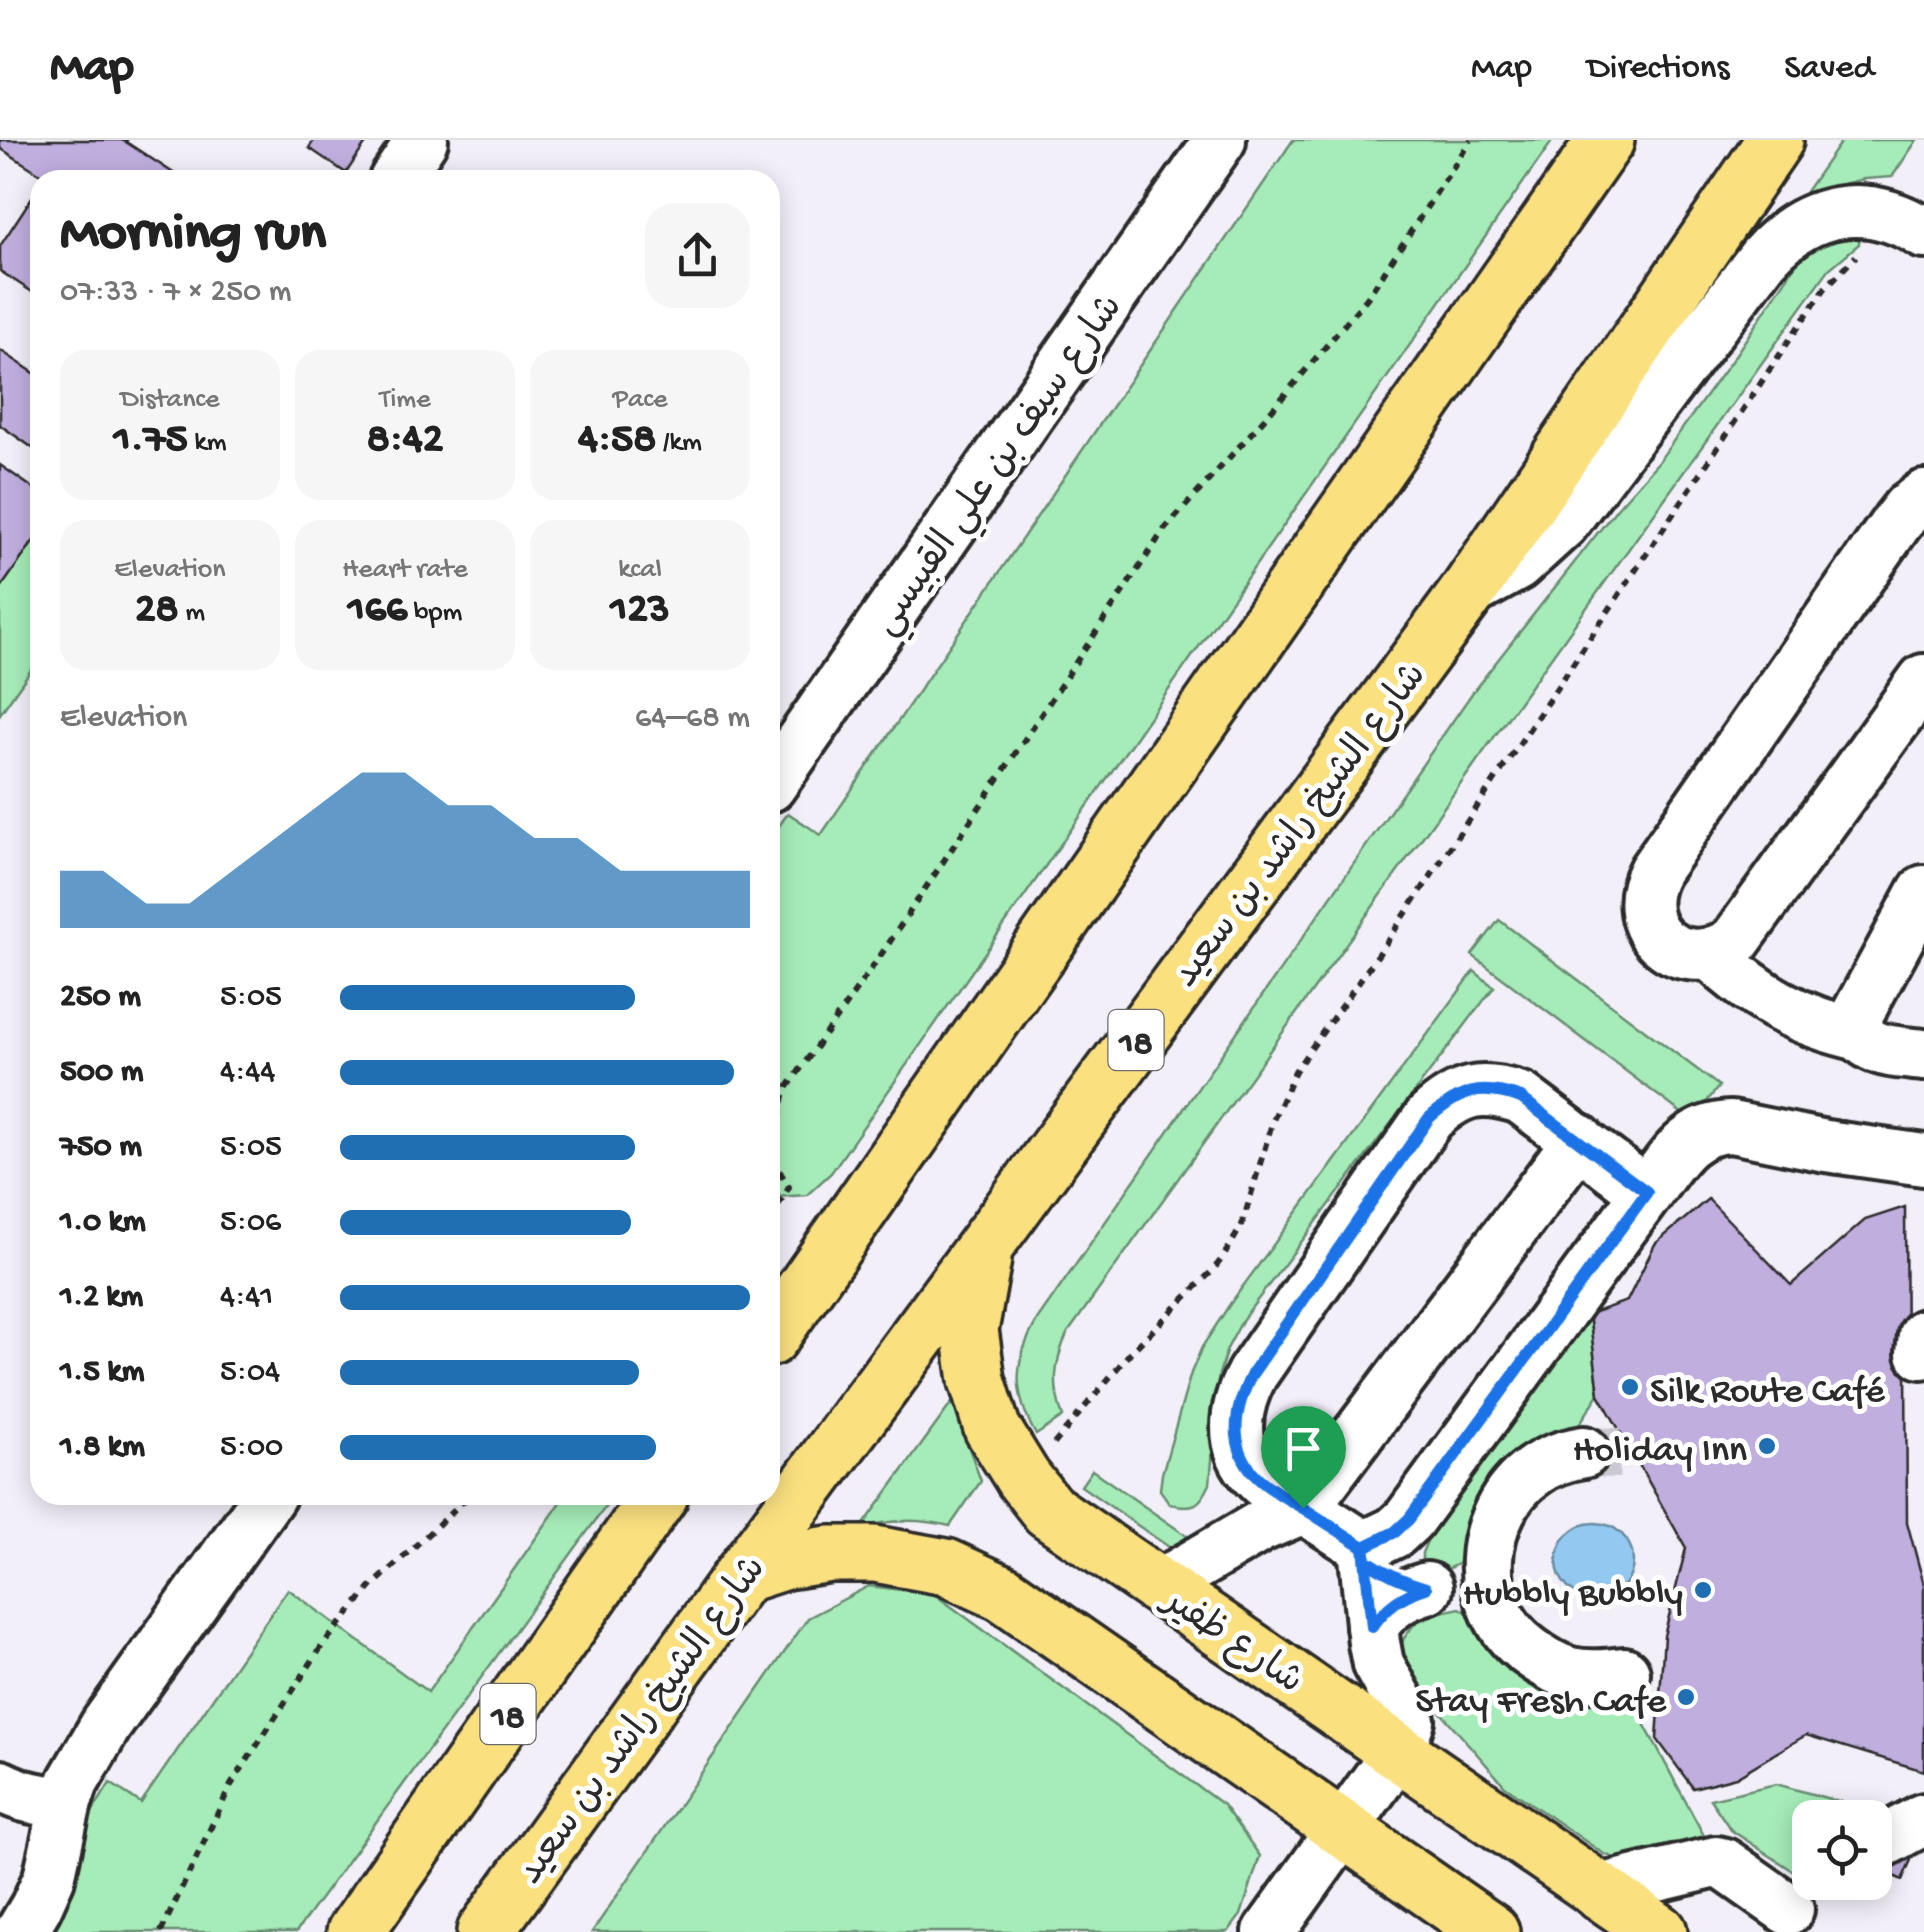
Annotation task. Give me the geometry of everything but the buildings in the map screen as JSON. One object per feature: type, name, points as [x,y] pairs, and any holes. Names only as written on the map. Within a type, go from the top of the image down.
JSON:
[{"type":"main road","points":[[780,1324],[1606,140]]},
{"type":"main road","name":"شارع الشيخ راشد بن سعيد","points":[[485,1932],[987,1241],[1468,592],[1775,140]]},
{"type":"main road","name":"شارع ظفير","points":[[987,1241],[970,1330],[977,1380],[992,1428],[1048,1510],[1660,1932]]},
{"type":"main road","name":"18","points":[[356,1932],[653,1505]]},
{"type":"main road","points":[[742,1575],[785,1561],[830,1554],[875,1554],[946,1567],[1003,1594],[1491,1932]]},
{"type":"street","points":[[401,170],[422,140]]},
{"type":"street","name":"شارع سيف بن علي القبيسي","points":[[780,772],[1220,140]]},
{"type":"street","points":[[1468,592],[1517,565],[1563,523],[1776,242],[1810,220],[1848,210],[1868,211],[1906,224]]},
{"type":"street","points":[[1924,496],[1896,522],[1648,884],[1646,913],[1658,938],[1669,948],[1696,956],[1724,950],[1744,930],[1924,680]]},
{"type":"street","points":[[1924,891],[1858,1014],[1857,1024],[1860,1036],[1868,1044],[1924,1055]]},
{"type":"street","points":[[1710,954],[1768,1002],[1797,1017],[1860,1036]]},
{"type":"street","points":[[1269,1932],[1399,1750],[1410,1720],[1378,1664],[1372,1627],[1389,1605],[1426,1588],[1401,1580],[1256,1476],[1242,1453],[1236,1426],[1239,1398],[1429,1118],[1448,1101],[1472,1092],[1497,1090],[1521,1098],[1647,1192]]},
{"type":"street","points":[[1365,1553],[1409,1519],[1687,1142],[1700,1133],[1731,1127],[1924,1160]]},
{"type":"street","points":[[1159,1586],[1261,1526],[1303,1508],[1578,1140]]},
{"type":"street","points":[[1584,1452],[1549,1462],[1508,1497],[1498,1512],[1487,1547],[1487,1583],[1509,1633],[1544,1662],[1569,1672],[1596,1676],[1624,1673]]},
{"type":"street","points":[[21,1932],[48,1878],[73,1782],[106,1725],[263,1505]]},
{"type":"street","points":[[0,1786],[42,1802],[66,1802]]},
{"type":"street","points":[[1892,1837],[1924,1820]]},
{"type":"street","points":[[1599,1890],[1716,1862],[1793,1908]]},
{"type":"path","points":[[780,1115],[785,1092],[1013,760],[1164,530],[1266,418],[1367,298],[1470,140]]},
{"type":"path","points":[[1023,1478],[1130,1353],[1224,1256],[1242,1225],[1277,1108],[1295,1070],[1391,935],[1804,316],[1826,287],[1876,238],[1906,224]]},
{"type":"path","points":[[780,1172],[789,1187],[780,1203]]},
{"type":"path","points":[[161,1932],[231,1785],[322,1646],[371,1588],[459,1505]]},
{"type":"green space","points":[[1293,140],[1553,140],[831,1173],[807,1195],[780,1197],[780,825],[788,813],[821,835]]},
{"type":"green space","points":[[1842,140],[1917,140],[1892,177],[1864,179],[1805,193]]},
{"type":"green space","points":[[1854,235],[1859,244],[1829,269],[1067,1334],[1056,1375],[1063,1417],[1036,1435],[1023,1405],[1019,1377],[1024,1349],[1038,1319],[1475,689],[1618,507],[1659,461],[1800,258],[1825,242]]},
{"type":"green space","points":[[30,546],[30,671],[0,714],[0,589]]},
{"type":"green space","points":[[1499,920],[1719,1086],[1692,1121],[1472,955]]},
{"type":"green space","points":[[1474,971],[1494,987],[1243,1319],[1219,1374],[1210,1484],[1195,1504],[1170,1504],[1160,1490],[1162,1474],[1202,1347]]},
{"type":"green space","points":[[1589,1314],[1599,1394],[1573,1434],[1464,1560],[1444,1570],[1422,1564],[1427,1541]]},
{"type":"green space","points":[[956,1397],[981,1481],[950,1526],[906,1521],[862,1527]]},
{"type":"green space","points":[[1092,1470],[1187,1536],[1176,1552],[1081,1486]]},
{"type":"green space","points":[[559,1505],[607,1505],[296,1932],[18,1932],[110,1783],[141,1803],[288,1589],[428,1692]]},
{"type":"green space","points":[[869,1586],[934,1594],[1223,1805],[1260,1856],[1241,1915],[1228,1932],[592,1932],[808,1618]]},
{"type":"green space","points":[[1460,1608],[1493,1630],[1626,1690],[1709,1845],[1635,1866],[1604,1854],[1505,1786],[1402,1668],[1398,1653],[1415,1623],[1427,1615]]},
{"type":"green space","points":[[1776,1784],[1833,1800],[1792,1800],[1792,1870],[1731,1830],[1710,1799]]},
{"type":"water","points":[[1595,1523],[1622,1534],[1633,1561],[1622,1588],[1595,1599],[1568,1588],[1557,1561],[1568,1534]]},
{"type":"tunnel","points":[[1584,1452],[1620,1453]]},
{"type":"place","name":"Silk Route Café","points":[[1630,1387]]},
{"type":"place","name":"Holiday Inn","points":[[1767,1446]]},
{"type":"place","name":"Hubbly Bubbly","points":[[1703,1590]]},
{"type":"place","name":"Stay Fresh Cafe","points":[[1686,1697]]},
{"type":"route","points":[[1303,1508],[1256,1476],[1242,1453],[1236,1426],[1239,1398],[1429,1118],[1448,1101],[1472,1092],[1497,1090],[1521,1098],[1647,1192],[1409,1519],[1395,1532],[1364,1547],[1366,1560],[1377,1568],[1426,1588],[1389,1605],[1372,1627],[1364,1547],[1303,1508]]}]
